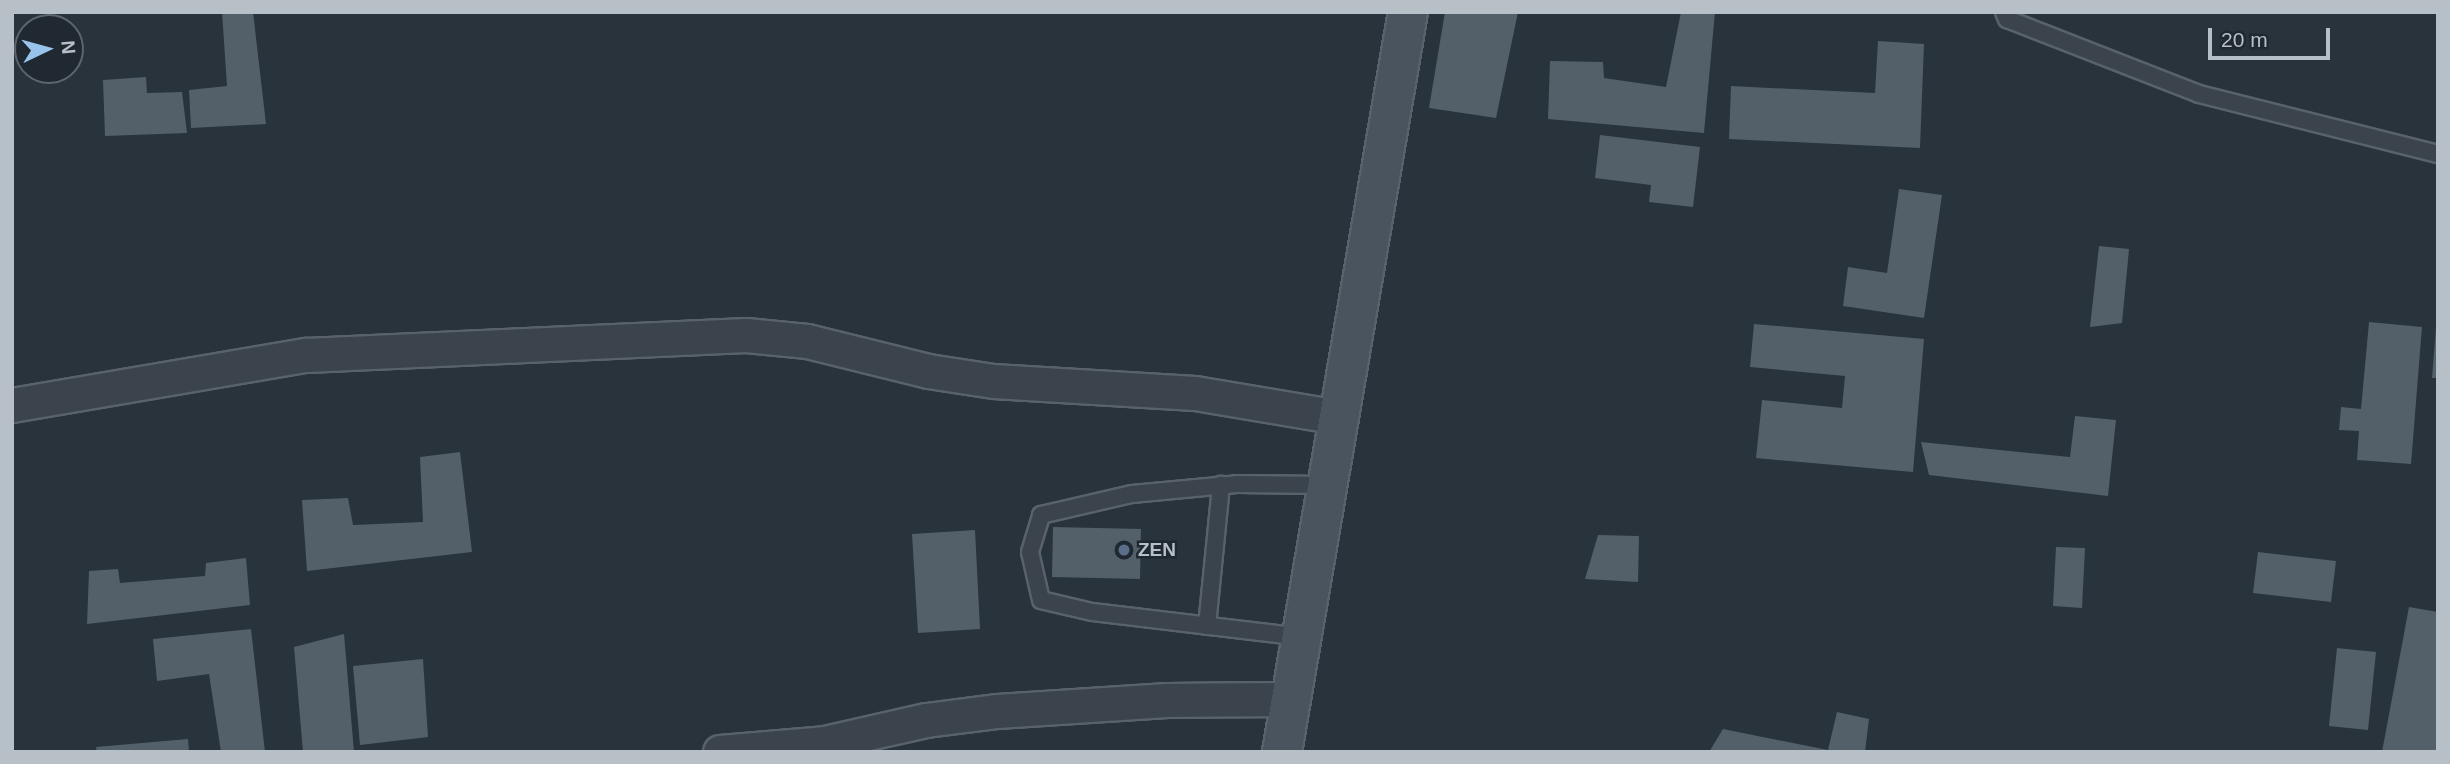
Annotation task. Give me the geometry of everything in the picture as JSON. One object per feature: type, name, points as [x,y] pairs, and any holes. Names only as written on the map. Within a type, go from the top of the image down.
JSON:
[{"type":"street","points":[[1282,752],[1408,12]]},
{"type":"street","points":[[12,405],[306,355],[746,335],[807,341],[928,371],[993,381],[1195,393],[1338,417]]},
{"type":"street","points":[[720,752],[824,743],[926,720],[996,711],[1167,700],[1292,699]]},
{"type":"lane","points":[[2004,12],[2007,19],[2199,93],[2438,154]]},
{"type":"lane","points":[[1302,637],[1092,612],[1041,600],[1030,552],[1041,515],[1132,494],[1220,485],[1327,485]]},
{"type":"lane","points":[[1207,626],[1220,485]]},
{"type":"building","points":[[222,12],[253,12],[266,124],[191,128],[189,90],[227,86]]},
{"type":"building","points":[[1445,12],[1518,12],[1496,118],[1429,108]]},
{"type":"building","points":[[1681,12],[1715,12],[1704,133],[1548,119],[1550,61],[1603,62],[1604,78],[1666,87]]},
{"type":"building","points":[[1878,41],[1924,44],[1920,148],[1729,139],[1731,86],[1875,93]]},
{"type":"building","points":[[146,77],[147,93],[182,92],[187,133],[105,136],[103,80]]},
{"type":"building","points":[[1600,135],[1700,147],[1693,207],[1649,202],[1651,185],[1595,178]]},
{"type":"building","points":[[1899,189],[1942,195],[1924,318],[1843,306],[1848,267],[1887,273]]},
{"type":"building","points":[[2099,246],[2129,249],[2122,323],[2090,327]]},
{"type":"building","points":[[2369,322],[2422,327],[2411,464],[2357,460],[2359,431],[2339,430],[2341,407],[2361,409]]},
{"type":"building","points":[[1754,324],[1924,339],[1913,472],[1756,458],[1762,400],[1842,408],[1845,376],[1750,367]]},
{"type":"building","points":[[2436,327],[2438,378],[2432,378]]},
{"type":"building","points":[[2075,416],[2116,420],[2108,496],[1929,475],[1921,442],[2070,457]]},
{"type":"building","points":[[460,452],[472,552],[307,571],[302,500],[348,498],[353,525],[423,522],[420,457]]},
{"type":"building","points":[[1053,527],[1141,529],[1140,579],[1052,577]]},
{"type":"building","points":[[975,530],[980,629],[918,633],[912,534]]},
{"type":"building","points":[[1598,535],[1639,536],[1638,582],[1585,579]]},
{"type":"building","points":[[2056,547],[2085,548],[2082,608],[2053,606]]},
{"type":"building","points":[[2258,552],[2336,561],[2331,602],[2253,593]]},
{"type":"building","points":[[246,558],[250,605],[87,624],[89,571],[118,569],[120,583],[205,576],[206,563]]},
{"type":"building","points":[[2409,607],[2438,612],[2438,752],[2382,752]]},
{"type":"building","points":[[251,629],[265,752],[221,752],[209,674],[157,681],[153,639]]},
{"type":"building","points":[[344,634],[354,752],[303,752],[294,647]]},
{"type":"building","points":[[2337,648],[2376,652],[2368,730],[2329,726]]},
{"type":"building","points":[[423,659],[428,737],[360,745],[353,666]]},
{"type":"building","points":[[1837,712],[1869,719],[1865,752],[1709,752],[1723,729],[1828,750]]},
{"type":"building","points":[[188,739],[189,752],[97,752],[96,747]]},
{"type":"place","name":"ZEN","points":[[1124,550]]}]
